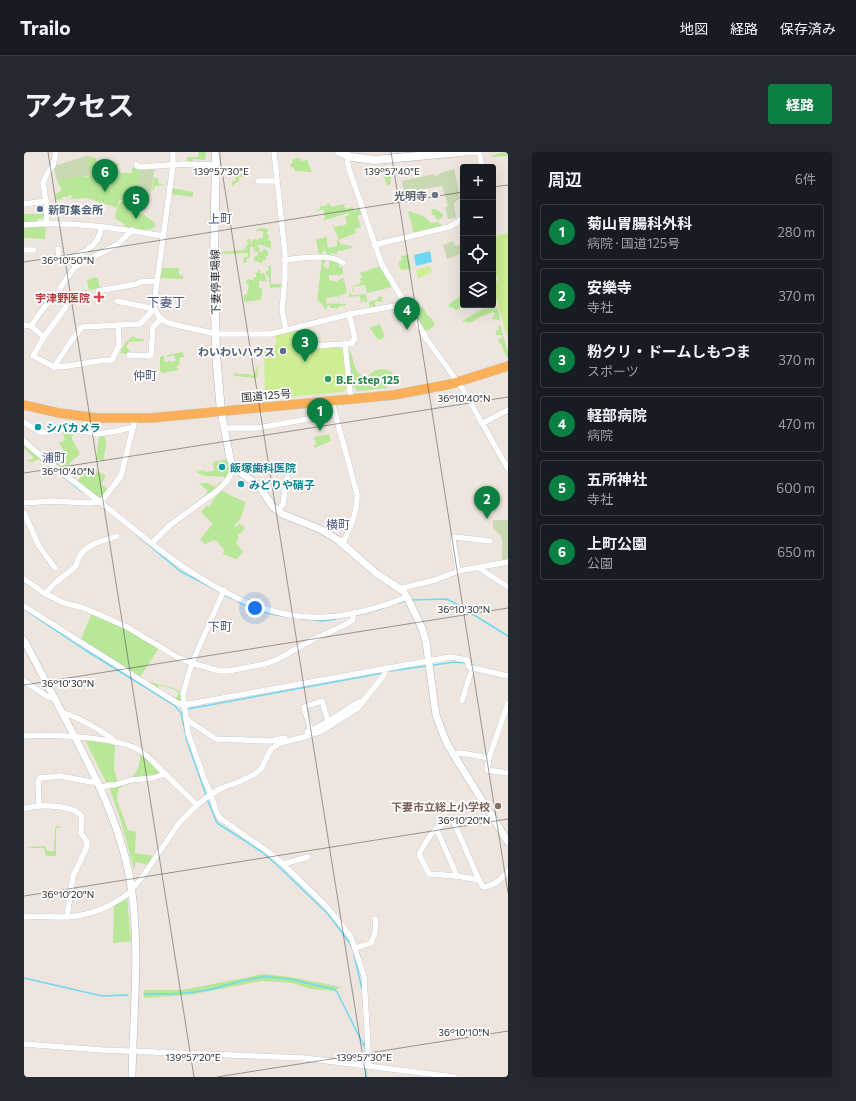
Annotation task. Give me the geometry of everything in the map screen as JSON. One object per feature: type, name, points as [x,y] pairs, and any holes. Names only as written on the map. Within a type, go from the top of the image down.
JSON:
[{"type":"highway","name":"国道125号","points":[[24,405],[77,416],[135,423],[221,411],[394,396],[458,382],[508,366]]},
{"type":"main road","name":"下妻停車場線","points":[[216,152],[214,262],[216,334],[221,411]]},
{"type":"main road","points":[[339,152],[358,159],[375,160],[461,152]]},
{"type":"street","points":[[46,223],[46,201],[43,183],[48,172],[53,166],[56,152]]},
{"type":"street","points":[[173,152],[173,165],[154,309],[161,319],[168,323],[216,334],[266,334],[349,314],[406,304]]},
{"type":"street","points":[[274,152],[285,260],[282,310],[286,330]]},
{"type":"street","points":[[461,152],[474,152]]},
{"type":"street","points":[[479,152],[481,164]]},
{"type":"street","points":[[347,154],[348,166],[382,265],[429,342],[458,382],[483,423],[508,469]]},
{"type":"street","points":[[136,164],[137,166],[141,167],[193,164],[215,165]]},
{"type":"street","points":[[258,182],[277,181]]},
{"type":"street","points":[[24,204],[46,201]]},
{"type":"street","points":[[374,244],[449,227],[460,220]]},
{"type":"street","points":[[24,225],[46,223],[101,226],[163,236]]},
{"type":"street","points":[[58,249],[58,258],[63,259],[90,249],[101,232],[101,226]]},
{"type":"street","points":[[32,326],[45,306],[57,295],[62,285],[75,267],[118,244],[132,230]]},
{"type":"street","points":[[24,250],[34,250]]},
{"type":"street","points":[[285,260],[325,257],[339,261],[343,264]]},
{"type":"street","points":[[98,291],[157,280]]},
{"type":"street","points":[[117,301],[154,309]]},
{"type":"street","points":[[66,307],[44,337],[33,356],[54,367],[73,366],[94,361],[112,360],[119,345],[118,325]]},
{"type":"street","points":[[54,367],[82,327],[140,324],[154,309]]},
{"type":"street","points":[[300,326],[306,342],[310,346],[352,343],[355,338],[349,314]]},
{"type":"street","points":[[129,355],[151,356],[153,327],[161,319]]},
{"type":"street","points":[[24,325],[32,326],[44,337]]},
{"type":"street","points":[[345,344],[352,400]]},
{"type":"street","points":[[332,402],[357,494],[357,504],[343,543]]},
{"type":"street","points":[[483,423],[508,410]]},
{"type":"street","points":[[221,411],[230,458],[235,468],[259,486],[273,507],[278,511],[320,529],[343,543],[376,573],[401,589],[407,597],[422,628],[429,660],[436,715],[441,730],[453,754],[508,842]]},
{"type":"street","points":[[224,428],[258,428],[335,414]]},
{"type":"street","points":[[24,422],[41,433],[69,428],[97,434],[108,433],[135,423]]},
{"type":"street","points":[[24,503],[52,501],[88,503],[101,502],[121,476],[135,423]]},
{"type":"street","points":[[24,441],[55,468],[186,569],[251,604],[281,613],[325,618],[378,607],[407,597]]},
{"type":"street","points":[[152,543],[173,523],[217,491],[226,482],[235,468]]},
{"type":"street","points":[[278,511],[284,503],[287,478]]},
{"type":"street","points":[[24,512],[39,546],[55,568]]},
{"type":"street","points":[[46,594],[57,580],[74,568],[78,558],[87,549],[95,544],[117,536]]},
{"type":"street","points":[[458,571],[453,540],[454,537],[490,541]]},
{"type":"street","points":[[401,589],[435,580],[458,571],[508,562]]},
{"type":"street","points":[[479,568],[508,587]]},
{"type":"street","points":[[24,579],[46,594],[64,603],[84,608],[127,627],[171,653],[192,663],[219,671],[228,671],[265,664],[276,660],[314,639],[345,625],[353,620],[352,613]]},
{"type":"street","points":[[224,590],[192,663],[183,694],[188,733],[216,811],[220,818],[267,850],[283,864],[327,907],[351,937],[364,976],[369,1066]]},
{"type":"street","points":[[24,606],[177,703],[184,705],[450,657],[467,660],[471,667],[462,701]]},
{"type":"street","points":[[24,640],[100,785],[119,835],[132,890],[137,953],[132,1077]]},
{"type":"street","points":[[471,667],[508,676]]},
{"type":"street","points":[[24,917],[80,916],[102,910],[132,890],[179,823],[197,805],[210,795],[255,774],[261,769],[271,749],[280,743],[304,738],[320,732],[357,709],[384,675],[385,668]]},
{"type":"street","points":[[24,681],[48,698],[54,698]]},
{"type":"street","points":[[310,731],[304,707],[322,701],[328,721]]},
{"type":"street","points":[[186,719],[216,739],[272,741],[299,736],[328,721],[355,703],[363,702]]},
{"type":"street","points":[[508,703],[489,758],[487,770],[508,773]]},
{"type":"street","points":[[62,713],[70,714],[100,731],[111,738],[114,742]]},
{"type":"street","points":[[24,736],[44,735],[75,737],[114,742],[138,750],[197,805]]},
{"type":"street","points":[[453,754],[461,753],[489,758]]},
{"type":"street","points":[[39,805],[38,782],[40,778],[60,776],[100,785],[115,785],[131,780],[156,777],[165,774]]},
{"type":"street","points":[[24,809],[39,805],[58,807],[73,811],[82,817],[81,834],[87,842],[87,847],[73,876],[67,917]]},
{"type":"street","points":[[479,880],[457,876],[429,874],[419,854],[427,839],[436,828],[452,818],[483,887],[492,886],[499,882],[508,871]]},
{"type":"street","points":[[436,828],[457,876]]},
{"type":"street","points":[[283,864],[308,857]]},
{"type":"street","points":[[355,948],[371,943],[374,937],[376,923],[375,919]]},
{"type":"street","points":[[24,1044],[132,1051],[304,1058],[454,1077]]},
{"type":"green space","points":[[199,152],[206,152],[205,160],[193,159],[193,162],[186,162],[188,157],[198,157]]},
{"type":"green space","points":[[504,152],[508,154],[507,156],[490,156]]},
{"type":"green space","points":[[89,155],[88,167],[92,168],[91,175],[56,180],[54,166]]},
{"type":"green space","points":[[88,156],[96,158],[96,165],[93,168],[102,180],[105,178],[105,170],[108,169],[113,172],[111,168],[114,162],[119,164],[117,168],[121,173],[132,173],[132,168],[134,166],[141,168],[138,204],[133,210],[134,213],[143,214],[155,223],[155,227],[143,230],[126,228],[124,224],[116,219],[117,208],[87,198],[71,199],[72,195],[69,195],[68,197],[62,197],[62,199],[56,200],[55,195],[62,190],[58,182],[58,177],[76,175],[89,177],[90,173],[85,169]],"holes":[[[119,200],[123,200],[117,208]]]},
{"type":"green space","points":[[300,158],[301,161],[307,160],[312,172],[295,171],[290,165],[292,160]]},
{"type":"green space","points":[[140,168],[155,168],[149,204],[136,200]]},
{"type":"green space","points":[[231,169],[236,169],[236,173],[231,173]]},
{"type":"green space","points":[[392,169],[393,177],[390,179],[391,184],[387,185],[383,173]]},
{"type":"green space","points":[[454,169],[460,198],[454,203],[456,218],[448,219],[445,207],[448,206],[442,186],[416,190],[417,196],[405,198],[402,181],[434,174],[435,176]]},
{"type":"green space","points":[[236,173],[245,174],[245,177],[239,177],[239,182],[232,186],[232,182],[228,182],[235,181]]},
{"type":"green space","points":[[154,178],[158,178],[158,183],[164,185],[155,186],[154,190],[152,190]]},
{"type":"green space","points":[[172,188],[193,192],[193,197],[171,194]]},
{"type":"green space","points":[[328,203],[332,207],[348,203],[344,205],[345,209],[353,207],[354,211],[360,208],[362,214],[357,216],[361,227],[355,229],[356,233],[339,240],[341,245],[343,244],[354,247],[337,251],[337,254],[331,253],[330,257],[325,250],[321,256],[321,254],[319,254],[316,239],[327,237],[328,248],[337,246],[337,240],[339,239],[332,224],[335,227],[347,224],[345,217],[349,215],[348,213],[322,221],[325,218],[323,209],[317,211],[315,210],[320,209],[320,206],[325,206]]},
{"type":"green space","points":[[435,209],[443,214],[443,217],[439,220],[435,218],[435,215],[433,216],[431,210]]},
{"type":"green space","points":[[410,211],[423,216],[430,223],[437,222],[443,226],[413,233],[408,212]]},
{"type":"green space","points":[[24,214],[46,214],[44,218],[35,222],[24,222]]},
{"type":"green space","points":[[46,225],[45,239],[24,238],[24,226]]},
{"type":"green space","points":[[262,228],[268,229],[268,240],[271,241],[271,249],[262,245],[257,245],[260,252],[264,249],[268,251],[266,260],[263,260],[262,263],[254,261],[254,257],[257,256],[259,252],[255,252],[253,247],[250,247],[250,258],[247,258],[247,262],[243,263],[244,257],[248,257],[248,253],[219,254],[219,252],[244,250],[249,243],[248,241],[247,245],[247,239],[250,239],[252,246],[252,238],[253,240],[256,239],[257,241],[258,239],[263,238],[263,231],[256,231]]},
{"type":"green space","points":[[508,233],[508,339],[496,299],[496,283],[498,279],[496,275],[496,236]]},
{"type":"green space","points":[[453,241],[455,246],[460,245],[460,254],[447,259],[443,245]]},
{"type":"green space","points":[[408,255],[411,269],[401,270],[398,262],[402,260],[401,256]]},
{"type":"green space","points":[[322,259],[327,259],[323,265],[327,269],[329,267],[329,259],[339,263],[339,267],[341,268],[342,265],[343,274],[339,277],[338,275],[329,275],[329,280],[338,282],[338,280],[344,278],[347,293],[339,296],[339,303],[338,296],[326,298],[327,304],[347,304],[344,306],[330,308],[330,305],[327,306],[327,309],[325,309],[317,300]]},
{"type":"green space","points":[[268,266],[271,266],[271,284],[282,284],[282,287],[270,288],[269,277],[265,273],[269,270]]},
{"type":"green space","points":[[380,266],[392,287],[367,293],[365,285],[353,287],[354,292],[351,291],[353,290],[352,287],[361,283],[360,279],[362,277],[360,273]]},
{"type":"green space","points":[[430,266],[432,272],[418,279],[416,270]]},
{"type":"green space","points":[[161,268],[179,268],[179,275],[183,276],[183,279],[161,278]]},
{"type":"green space","points":[[258,270],[260,270],[260,274],[264,273],[267,281],[259,281],[259,288],[262,288],[261,300],[244,302],[244,295],[247,294],[249,284],[246,284],[247,279],[253,280],[254,277],[256,277],[255,272],[258,273]]},
{"type":"green space","points":[[96,277],[98,279],[100,289],[89,290],[87,281]]},
{"type":"green space","points":[[349,293],[353,295],[366,294],[367,302],[363,302],[363,298],[361,303],[360,296],[349,297]]},
{"type":"green space","points":[[379,296],[382,297],[382,302],[375,301],[376,308],[373,308],[372,304],[370,310],[369,302],[378,299]]},
{"type":"green space","points":[[460,296],[461,308],[457,310],[452,307],[450,308],[448,305]]},
{"type":"green space","points":[[415,306],[424,308],[427,315],[432,319],[435,325],[429,330],[425,330],[421,326],[413,310]]},
{"type":"green space","points":[[496,307],[500,318],[499,320],[492,319],[495,314],[494,312],[482,316],[470,323],[462,321],[485,308]]},
{"type":"green space","points":[[380,324],[385,337],[378,340],[369,328]]},
{"type":"green space","points":[[500,325],[508,357],[506,356],[501,344],[498,342],[499,339],[502,338],[501,335],[497,335],[495,333],[499,330],[498,326]]},
{"type":"green space","points":[[298,329],[308,348],[343,349],[347,379],[346,389],[343,392],[265,399],[264,347],[274,347],[277,342],[275,335]]},
{"type":"green space","points":[[133,336],[143,339],[144,341],[129,342],[126,347],[131,352],[128,352],[127,354],[120,353],[125,343]]},
{"type":"green space","points":[[350,350],[355,367],[362,376],[366,378],[375,371],[381,369],[392,372],[394,376],[385,378],[387,388],[357,391],[352,385],[348,351]]},
{"type":"green space","points":[[183,352],[184,357],[180,358],[179,365],[177,367],[174,367],[179,370],[161,373],[160,357],[167,355]],"holes":[[[167,355],[167,357],[174,355],[176,361],[172,362],[173,367],[171,361],[165,362],[164,356]]]},
{"type":"green space","points":[[257,366],[257,378],[234,375],[235,372],[237,374],[248,374],[253,376]]},
{"type":"green space","points":[[65,429],[81,433],[73,432],[72,439],[80,454],[61,471],[54,465],[57,462],[62,467],[67,461],[63,457],[66,454],[59,443],[65,440],[63,433],[66,434]]},
{"type":"green space","points":[[329,434],[331,441],[314,448],[314,445],[316,445],[315,440],[313,440],[315,439],[314,437]]},
{"type":"green space","points":[[104,435],[106,442],[105,461],[96,459],[99,436]]},
{"type":"green space","points":[[24,445],[46,464],[43,465],[39,459],[32,462],[26,461],[34,458],[24,448]]},
{"type":"green space","points":[[227,459],[231,470],[225,479],[224,477],[207,476],[196,472],[204,470],[205,472],[214,471],[213,462]]},
{"type":"green space","points":[[87,466],[106,476],[101,484],[109,490],[99,499],[77,482]]},
{"type":"green space","points":[[221,481],[223,482],[218,488],[206,497],[205,495],[208,491],[199,483],[208,483],[215,487]]},
{"type":"green space","points":[[222,490],[245,502],[242,516],[233,527],[236,527],[239,524],[245,527],[242,532],[238,534],[236,543],[243,552],[237,559],[223,554],[223,548],[218,542],[214,540],[205,544],[200,539],[213,524],[201,512],[207,505],[209,507],[212,504],[211,503]]},
{"type":"green space","points":[[493,520],[508,520],[508,559],[502,561],[502,540],[500,535],[493,528]]},
{"type":"green space","points":[[92,613],[128,628],[159,648],[140,677],[81,639]]},
{"type":"green space","points":[[150,682],[173,688],[182,693],[181,701],[175,700],[179,693],[173,689],[159,685],[157,689],[149,684]]},
{"type":"green space","points":[[85,740],[115,744],[114,769],[118,783],[107,784]]},
{"type":"green space","points":[[140,753],[161,772],[155,776],[131,778],[136,772],[140,760]]},
{"type":"green space","points":[[131,781],[136,782],[118,789],[117,800],[128,830],[136,832],[135,853],[155,856],[148,865],[136,862],[134,869],[121,821],[109,787]]},
{"type":"green space","points":[[58,826],[61,828],[56,828],[56,856],[46,856],[44,848],[25,847],[45,846],[47,851],[54,851],[55,827]]},
{"type":"green space","points":[[127,897],[131,941],[113,943],[114,906]]},
{"type":"green space","points":[[263,974],[291,977],[341,987],[333,991],[311,989],[292,983],[261,981],[189,995],[144,998],[144,990],[182,990]]},
{"type":"water","points":[[430,251],[432,262],[416,266],[414,255]]},
{"type":"waterway","points":[[56,471],[81,491]]},
{"type":"waterway","points":[[132,531],[180,571],[220,592]]},
{"type":"waterway","points":[[224,595],[233,599]]},
{"type":"waterway","points":[[412,600],[446,599],[508,636]]},
{"type":"waterway","points":[[399,603],[407,600]]},
{"type":"waterway","points":[[237,601],[263,612],[290,617]]},
{"type":"waterway","points":[[357,615],[384,608]]},
{"type":"waterway","points":[[24,609],[85,650],[174,705],[181,713],[187,741],[206,795]]},
{"type":"waterway","points":[[308,619],[323,621],[336,619]]},
{"type":"waterway","points":[[434,665],[455,662],[466,663]]},
{"type":"waterway","points":[[469,664],[479,667]]},
{"type":"waterway","points":[[390,671],[427,666]]},
{"type":"waterway","points":[[188,709],[383,673]]},
{"type":"waterway","points":[[207,799],[217,823],[262,852],[277,865],[328,914],[352,948]]},
{"type":"waterway","points":[[354,955],[362,989]]},
{"type":"waterway","points":[[144,994],[172,994],[201,991],[264,977],[290,979],[334,989],[337,992],[364,1046]]},
{"type":"waterway","points":[[24,978],[102,996],[128,995]]},
{"type":"waterway","points":[[365,1042],[366,1064]]},
{"type":"waterway","points":[[366,1068],[366,1077]]},
{"type":"place","name":"上町公園","points":[[105,192]]},
{"type":"place","name":"光明寺","points":[[435,195]]},
{"type":"place","name":"新町集会所","points":[[40,209]]},
{"type":"place","name":"五所神社","points":[[136,219]]},
{"type":"place","name":"宇津野医院","points":[[99,297]]},
{"type":"place","name":"軽部病院","points":[[407,330]]},
{"type":"place","name":"わいわいハウス","points":[[283,351]]},
{"type":"place","name":"粉クリ・ドームしもつま","points":[[305,362]]},
{"type":"place","name":"B.E. step 125","points":[[328,379]]},
{"type":"place","name":"シバカメラ","points":[[38,427]]},
{"type":"place","name":"菊山胃腸科外科","points":[[320,431]]},
{"type":"place","name":"飯塚歯科医院","points":[[222,467]]},
{"type":"place","name":"みどりや硝子","points":[[241,484]]},
{"type":"place","name":"安樂寺","points":[[487,519]]},
{"type":"place","name":"下妻市立総上小学校","points":[[498,806]]},
{"type":"district","name":"上町","points":[[220,218]]},
{"type":"district","name":"下妻丁","points":[[166,302]]},
{"type":"district","name":"仲町","points":[[145,375]]},
{"type":"district","name":"浦町","points":[[54,457]]},
{"type":"district","name":"横町","points":[[338,524]]},
{"type":"district","name":"下町","points":[[220,626]]}]
